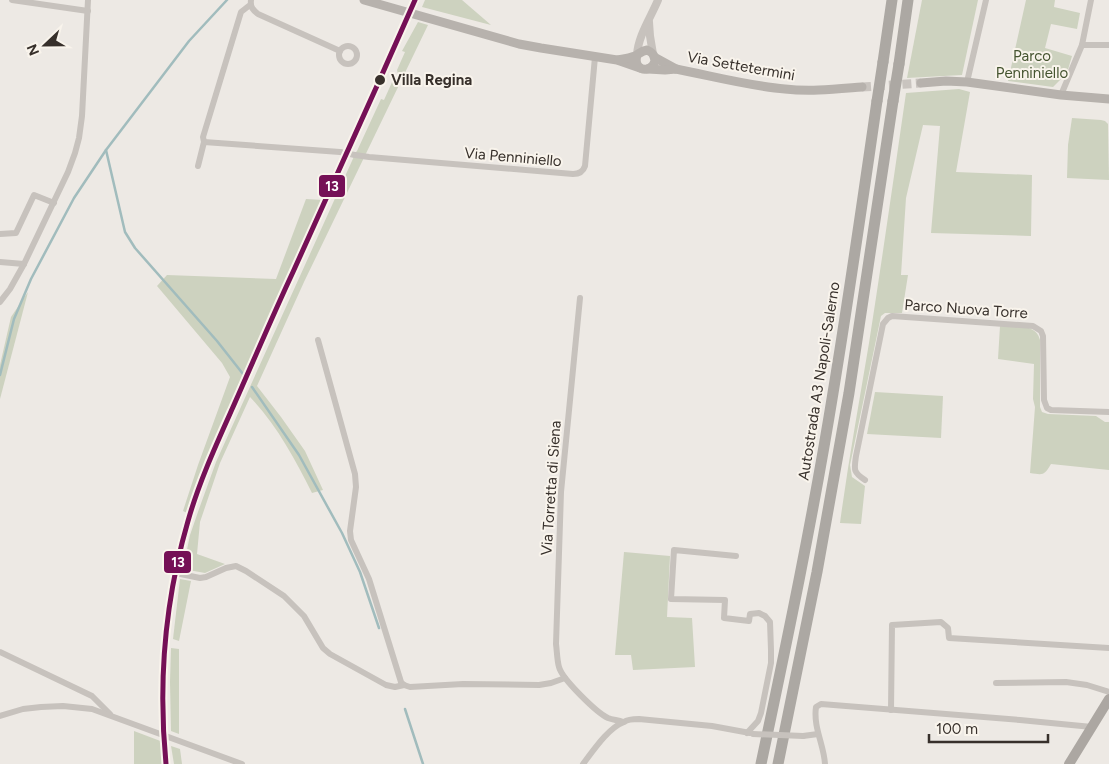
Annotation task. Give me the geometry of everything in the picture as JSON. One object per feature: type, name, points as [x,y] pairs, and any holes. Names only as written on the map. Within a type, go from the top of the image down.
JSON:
[{"type":"highway","name":"Autostrada A3 Napoli-Salerno","points":[[761,764],[798,586],[833,394],[892,0]]},
{"type":"highway","name":"Autostrada A3 Napoli-Salerno","points":[[778,764],[819,563],[850,393],[908,1]]},
{"type":"main road","name":"Via Settetermini","points":[[364,0],[519,44],[618,60],[644,68],[676,69],[784,89],[862,88]]},
{"type":"main road","points":[[646,50],[654,56],[654,64],[644,68],[636,60],[642,51],[646,50]]},
{"type":"main road","name":"Via Settetermini","points":[[618,60],[638,55]]},
{"type":"main road","name":"Via Settetermini","points":[[654,56],[676,69]]},
{"type":"main road","points":[[921,83],[967,82],[1061,95],[1109,99]]},
{"type":"main road","points":[[1069,764],[1109,699]]},
{"type":"street","points":[[12,0],[88,12]]},
{"type":"street","points":[[0,302],[10,289],[24,264],[54,204],[68,172],[79,138],[83,103],[88,0]]},
{"type":"street","points":[[638,55],[641,38],[658,0]]},
{"type":"street","points":[[967,82],[986,0]]},
{"type":"street","points":[[1061,95],[1082,45],[1091,0]]},
{"type":"street","points":[[251,2],[252,9],[258,14],[340,51]]},
{"type":"street","points":[[198,166],[204,142],[203,137],[240,12],[251,2]]},
{"type":"street","points":[[649,22],[654,56]]},
{"type":"street","points":[[1082,45],[1109,45]]},
{"type":"street","name":"Via Penniniello","points":[[355,155],[573,174],[581,172],[585,166],[594,57]]},
{"type":"street","points":[[204,142],[340,152]]},
{"type":"street","points":[[0,234],[16,233],[34,195],[54,204]]},
{"type":"street","points":[[0,262],[24,264]]},
{"type":"street","name":"Via Torretta di Siena","points":[[580,298],[562,482],[556,618],[556,644],[559,667],[574,688],[598,712],[608,718],[623,722],[639,719],[712,726],[750,733],[804,736],[818,734]]},
{"type":"street","name":"Parco Nuova Torre","points":[[865,480],[856,474],[854,468],[883,324],[892,316],[1033,326],[1041,331],[1043,336],[1044,400],[1047,408],[1051,410],[1109,412]]},
{"type":"street","points":[[318,340],[355,474],[356,487],[350,531],[351,540],[369,579],[398,676],[404,686]]},
{"type":"street","points":[[736,556],[674,550],[671,599],[725,600],[724,618],[749,621],[750,614],[759,613],[770,622],[771,663],[761,713],[750,733]]},
{"type":"street","points":[[166,571],[200,578],[236,566],[246,571],[284,596],[304,616],[323,648],[330,654],[386,685],[410,687],[463,684],[538,685],[566,678]]},
{"type":"street","points":[[892,710],[892,625],[941,622],[948,628],[949,638],[1109,648]]},
{"type":"street","points":[[0,652],[92,696],[112,716]]},
{"type":"street","points":[[996,683],[1066,682],[1087,685],[1109,692]]},
{"type":"street","points":[[824,764],[824,755],[815,716],[816,707],[821,704],[1092,727]]},
{"type":"street","points":[[0,716],[23,709],[41,707],[63,706],[92,709],[242,764]]},
{"type":"street","points":[[583,764],[613,729],[623,722]]},
{"type":"green space","points":[[425,0],[462,0],[491,25],[422,7]]},
{"type":"green space","points":[[922,0],[978,0],[962,75],[907,78]]},
{"type":"green space","name":"Parco Penniniello","points":[[1026,0],[1055,0],[1054,7],[1080,13],[1077,29],[1051,24],[1045,48],[1072,56],[1067,73],[1053,87],[1008,81]]},
{"type":"green space","points":[[418,22],[428,25],[304,282],[257,386],[305,451],[323,490],[312,493],[284,442],[250,397],[220,463],[200,522],[197,554],[225,564],[205,573],[183,569],[190,535],[216,462],[356,152],[381,99],[384,100],[393,80],[396,79],[397,70],[405,52],[402,51]]},
{"type":"green space","points":[[959,89],[970,92],[956,172],[1032,175],[1031,236],[931,233],[940,126],[923,125],[906,198],[901,275],[908,275],[902,313],[885,313],[881,316],[850,465],[852,477],[865,486],[861,524],[840,523],[874,312],[906,93]]},
{"type":"green space","points":[[1072,118],[1101,120],[1108,124],[1109,180],[1067,178],[1068,145]]},
{"type":"green space","points":[[306,199],[323,200],[208,459],[187,513],[183,511],[230,377],[222,363],[157,286],[167,275],[276,279]]},
{"type":"green space","points":[[28,292],[0,399],[0,365],[11,317]]},
{"type":"green space","points":[[1000,326],[1030,328],[1038,335],[1040,340],[1040,407],[1042,412],[1048,414],[1096,416],[1105,422],[1109,422],[1109,470],[1051,464],[1043,474],[1030,473],[1035,407],[1033,399],[1034,364],[998,359]]},
{"type":"green space","points":[[875,392],[943,396],[941,438],[867,434]]},
{"type":"green space","points":[[624,552],[670,556],[667,617],[692,618],[695,667],[633,670],[631,655],[615,655]]},
{"type":"green space","points":[[180,579],[191,581],[179,641],[173,639]]},
{"type":"green space","points":[[171,648],[179,649],[179,734],[171,731]]},
{"type":"green space","points":[[134,731],[163,742],[164,764],[134,764]]},
{"type":"green space","points":[[171,746],[180,749],[182,764],[174,764]]},
{"type":"waterway","points":[[0,375],[14,319],[31,279],[74,198],[106,150],[189,41],[227,0]]},
{"type":"waterway","points":[[106,150],[125,232],[135,248],[217,341],[243,374]]},
{"type":"waterway","points":[[252,387],[299,455],[342,533],[360,572],[379,628]]},
{"type":"waterway","points":[[405,709],[423,764]]},
{"type":"tunnel","points":[[862,87],[921,83]]},
{"type":"tunnel","points":[[340,152],[355,155]]},
{"type":"transit line","name":"13","points":[[166,764],[163,703],[165,641],[174,581],[192,506],[220,435],[415,0]]},
{"type":"place","name":"Villa Regina","points":[[380,80]]}]
